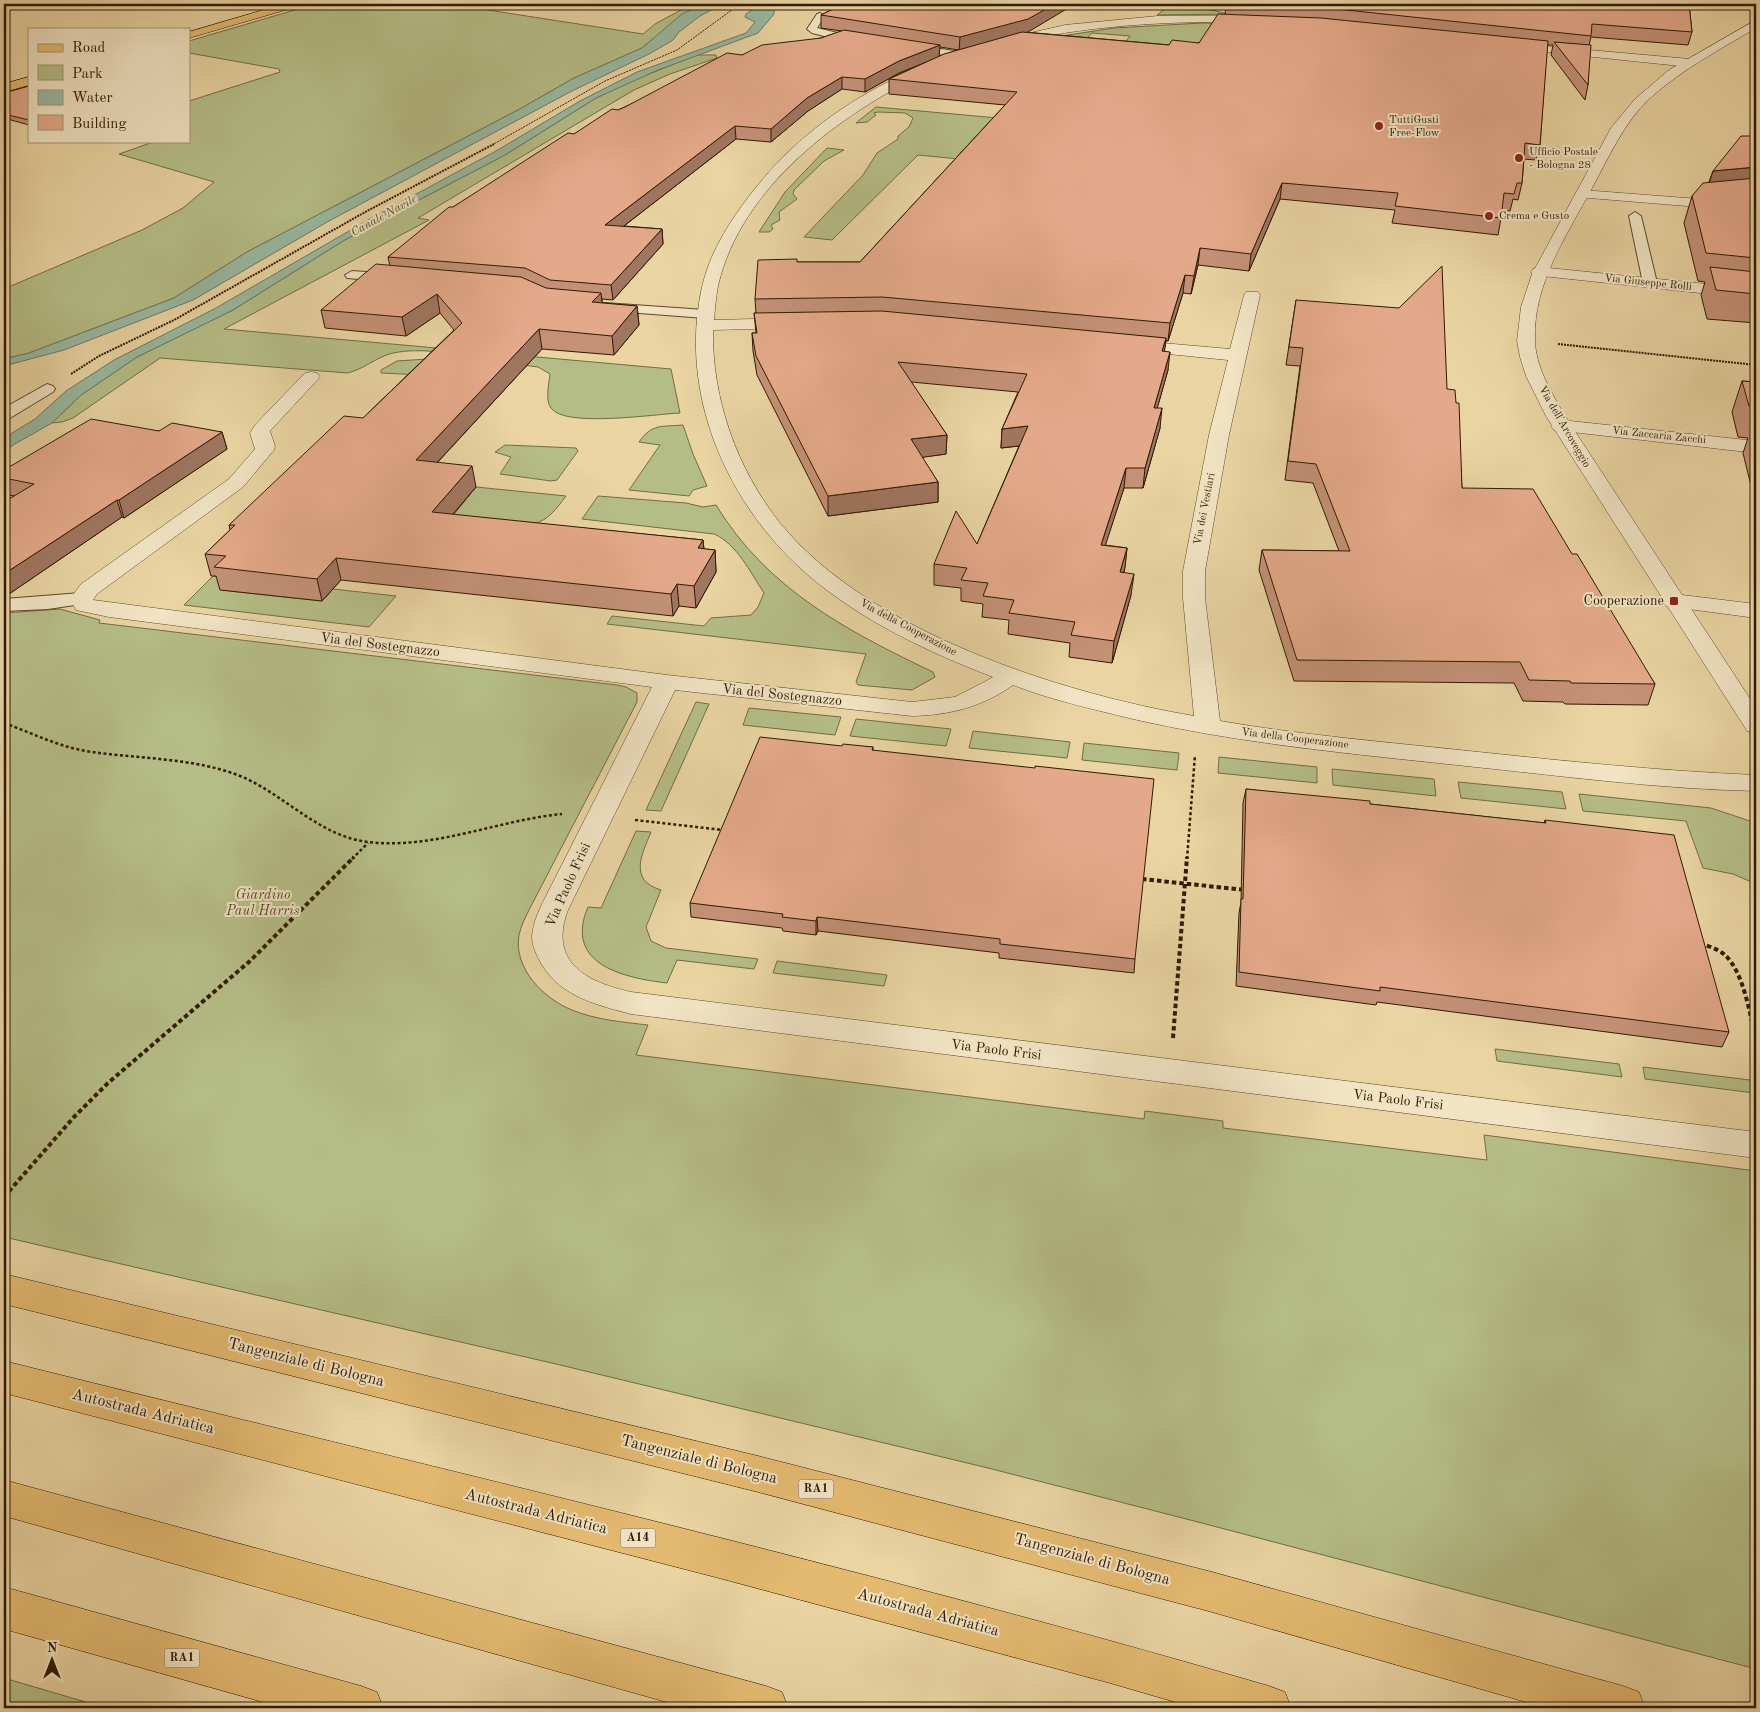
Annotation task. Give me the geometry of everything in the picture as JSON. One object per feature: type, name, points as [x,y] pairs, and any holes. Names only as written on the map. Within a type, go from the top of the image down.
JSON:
[{"type":"main road","points":[[190,35],[295,4]]},
{"type":"main road","points":[[4,88],[28,81]]},
{"type":"main road","name":"Tangenziale di Bologna","points":[[4,1289],[783,1480],[1212,1592],[1623,1708]]},
{"type":"main road","name":"Autostrada Adriatica","points":[[4,1376],[872,1598],[1110,1661],[1269,1708]]},
{"type":"main road","points":[[4,1498],[766,1708]]},
{"type":"main road","name":"RA1","points":[[4,1608],[361,1708]]},
{"type":"street","name":"Via della Cooperazione","points":[[1213,6],[1264,19],[1192,18],[1111,23],[1051,31],[974,51],[912,74],[861,102],[831,123],[781,168],[757,194],[730,236],[713,275],[704,320],[706,369],[720,430],[740,479],[766,520],[799,556],[855,600],[940,647],[1008,677],[1058,694],[1114,708],[1208,727],[1386,750],[1674,778],[1756,784]]},
{"type":"street","points":[[1111,23],[1150,9]]},
{"type":"street","name":"Via dell'Arcoveggio","points":[[1756,23],[1683,67],[1649,92],[1616,131],[1539,272],[1529,305],[1526,341],[1528,356],[1540,387],[1561,426],[1756,726]]},
{"type":"street","points":[[1500,44],[1683,67]]},
{"type":"street","points":[[1582,194],[1692,203],[1756,198]]},
{"type":"street","name":"Via Giuseppe Rolli","points":[[1539,272],[1756,294]]},
{"type":"street","name":"Via dei Vestiari","points":[[1208,727],[1194,598],[1194,571],[1206,499],[1236,355],[1252,295]]},
{"type":"street","points":[[704,320],[808,323]]},
{"type":"street","points":[[1110,343],[1236,355]]},
{"type":"street","points":[[81,599],[89,589],[243,477],[264,450],[265,446],[260,434],[262,429],[312,377]]},
{"type":"street","name":"Via Zaccaria Zacchi","points":[[1561,426],[1756,447]]},
{"type":"street","name":"Via del Sostegnazzo","points":[[81,599],[84,606],[109,610],[667,682],[887,706],[922,708],[964,702],[990,690],[1008,677]]},
{"type":"street","points":[[1674,601],[1756,611]]},
{"type":"street","name":"Via Paolo Frisi","points":[[667,682],[560,896],[550,918],[546,935],[550,953],[561,970],[577,986],[600,996],[631,1004],[1756,1145]]},
{"type":"lane","points":[[815,46],[847,38],[812,29],[820,16]]},
{"type":"lane","points":[[898,45],[974,51]]},
{"type":"lane","points":[[1635,216],[1650,283]]},
{"type":"lane","points":[[352,275],[410,280]]},
{"type":"lane","points":[[588,305],[704,320]]},
{"type":"lane","points":[[4,415],[46,389]]},
{"type":"lane","points":[[4,605],[32,605],[81,599]]},
{"type":"path","points":[[46,389],[99,356],[174,320],[367,212],[482,152],[605,81],[677,50],[740,4]]},
{"type":"path","points":[[1555,344],[1756,364]]},
{"type":"path","points":[[4,723],[64,746],[204,766],[234,773],[265,788],[330,831],[350,839],[369,843],[403,842],[540,816],[568,814]]},
{"type":"path","points":[[1173,1044],[1195,749]]},
{"type":"path","points":[[630,819],[725,830]]},
{"type":"path","points":[[4,1197],[63,1129],[108,1083],[250,961],[369,843]]},
{"type":"path","points":[[1136,878],[1254,892]]},
{"type":"path","points":[[1696,942],[1713,947],[1726,955],[1736,967],[1756,1040]]},
{"type":"green space","points":[[315,4],[449,4],[643,34],[655,24],[692,4],[705,4],[682,15],[642,48],[574,78],[518,110],[247,252],[174,298],[29,353],[4,359],[4,289],[142,230],[183,208],[214,182],[119,154],[153,142],[190,142],[190,101],[280,72],[279,69],[190,53],[190,41]]},
{"type":"green space","points":[[1171,4],[1183,4],[1229,14],[1157,15]]},
{"type":"green space","points":[[1202,23],[1239,24],[1184,51],[1123,45],[1130,36],[1092,33],[1084,41],[1055,37],[1114,28]]},
{"type":"green space","points":[[696,55],[716,55],[717,58],[670,74],[634,90],[418,218],[429,220],[224,329],[671,369],[680,413],[591,419],[559,414],[549,405],[548,387],[550,374],[538,367],[437,352],[404,351],[381,357],[347,373],[160,358],[73,418],[52,423],[81,395],[137,357],[233,310],[343,241],[505,155],[596,98],[627,83]]},
{"type":"green space","points":[[876,107],[1373,152],[959,159],[918,155],[832,240],[804,237],[863,175],[877,153],[898,139],[898,136],[909,127],[913,118],[905,113],[878,112],[874,113],[876,115],[867,122],[856,123]]},
{"type":"green space","points":[[827,148],[844,150],[824,161],[794,190],[793,194],[797,199],[779,212],[780,220],[771,225],[773,229],[769,232],[759,232],[785,192]]},
{"type":"green space","points":[[427,359],[443,376],[381,373],[381,370],[397,361]]},
{"type":"green space","points":[[683,425],[707,486],[693,490],[689,496],[629,490],[660,445],[639,442],[648,432],[658,427]]},
{"type":"green space","points":[[505,445],[576,448],[578,451],[557,480],[551,481],[500,474],[511,457],[495,452]]},
{"type":"green space","points":[[476,487],[566,496],[548,517],[533,524],[450,517]]},
{"type":"green space","points":[[598,496],[686,503],[703,507],[716,505],[736,535],[759,561],[784,584],[811,605],[840,623],[933,672],[935,677],[912,690],[858,685],[856,682],[866,654],[607,624],[612,616],[704,626],[711,618],[751,615],[758,607],[764,593],[730,544],[714,534],[582,519]]},
{"type":"green space","points":[[213,576],[232,578],[221,590],[322,601],[333,589],[396,596],[369,627],[184,605]]},
{"type":"green space","name":"Giardino Paul Harris","points":[[60,609],[100,620],[99,623],[617,685],[637,693],[637,702],[525,919],[519,935],[518,947],[521,959],[533,981],[541,990],[561,1005],[600,1018],[648,1025],[636,1055],[1144,1119],[1145,1111],[1223,1121],[1223,1128],[1487,1160],[1484,1135],[1756,1171],[1756,1669],[988,1468],[556,1364],[4,1237],[4,613]]},
{"type":"green space","points":[[696,702],[709,704],[661,811],[646,810]]},
{"type":"green space","points":[[749,708],[841,717],[835,735],[743,725]]},
{"type":"green space","points":[[856,719],[951,729],[946,746],[850,736]]},
{"type":"green space","points":[[973,731],[1070,742],[1067,758],[969,748]]},
{"type":"green space","points":[[1084,743],[1179,753],[1177,770],[1082,760]]},
{"type":"green space","points":[[1219,757],[1317,767],[1317,783],[1218,773]]},
{"type":"green space","points":[[1332,769],[1434,779],[1436,796],[1333,785]]},
{"type":"green space","points":[[1458,782],[1562,792],[1566,809],[1461,798]]},
{"type":"green space","points":[[1579,794],[1711,808],[1756,823],[1756,884],[1733,874],[1703,868],[1686,821],[1583,811]]},
{"type":"green space","points":[[636,831],[651,832],[642,857],[641,873],[644,880],[651,886],[661,890],[646,927],[651,941],[666,948],[758,959],[754,969],[677,960],[667,983],[617,972],[602,965],[591,955],[584,943],[582,927],[588,907],[601,908]]},
{"type":"green space","points":[[777,961],[887,975],[884,986],[773,973]]},
{"type":"green space","points":[[1495,1049],[1619,1064],[1622,1077],[1497,1061]]},
{"type":"green space","points":[[1643,1067],[1750,1080],[1754,1093],[1645,1079]]},
{"type":"green space","points":[[4,1678],[106,1708],[4,1708]]},
{"type":"water","points":[[705,4],[723,4],[700,16],[679,32],[673,40],[651,53],[570,92],[329,221],[193,300],[64,350],[4,366],[4,359],[29,353],[174,298],[247,252],[518,110],[574,78],[642,48],[682,14]]},
{"type":"water","name":"Canale Navile","points":[[761,4],[774,4],[774,14],[758,33],[658,70],[596,98],[505,155],[343,241],[233,310],[137,357],[81,395],[52,423],[13,445],[4,453],[4,438],[35,419],[66,391],[114,360],[216,308],[368,220],[496,151],[580,101],[637,72],[746,33],[755,22],[745,17],[746,14]]},
{"type":"building","points":[[843,4],[1055,4],[1028,19],[960,37],[821,15]]},
{"type":"building","points":[[1253,4],[1689,4],[1692,32],[1592,24],[1591,36],[1337,9]]},
{"type":"building","points":[[1218,14],[1321,18],[1548,41],[1540,145],[1525,143],[1522,183],[1517,183],[1514,194],[1504,193],[1501,218],[1395,206],[1398,193],[1282,183],[1251,254],[1200,248],[1194,276],[1185,275],[1170,323],[882,297],[755,299],[758,260],[797,259],[797,262],[860,262],[1017,92],[889,79],[944,54],[1022,32],[1169,45],[1172,40],[1199,43]]},
{"type":"building","points":[[844,30],[940,45],[899,61],[865,79],[842,77],[807,98],[771,129],[735,126],[605,225],[662,229],[611,285],[550,280],[525,268],[388,257],[449,207],[453,207],[568,133],[574,134],[612,109],[618,110],[625,107],[727,53],[742,55],[762,45],[821,38]]},
{"type":"building","points":[[1554,42],[1591,45],[1588,85]]},
{"type":"building","points":[[28,86],[28,120],[4,114],[4,93]]},
{"type":"building","points":[[1741,136],[1756,136],[1756,167],[1713,171]]},
{"type":"building","points":[[1756,178],[1756,258],[1706,253],[1692,196],[1703,183]]},
{"type":"building","points":[[376,264],[521,277],[546,288],[601,293],[592,302],[637,306],[612,336],[539,329],[416,460],[472,466],[432,512],[703,540],[698,548],[715,550],[694,586],[677,584],[671,594],[336,558],[317,579],[214,567],[226,556],[205,554],[235,525],[229,525],[344,416],[363,418],[462,323],[437,294],[402,317],[321,310]]},
{"type":"building","points":[[1442,266],[1447,389],[1455,390],[1456,403],[1459,403],[1462,488],[1533,489],[1572,554],[1577,554],[1655,684],[1571,683],[1570,681],[1529,680],[1520,662],[1297,660],[1262,550],[1350,551],[1316,464],[1288,461],[1303,348],[1289,347],[1296,300],[1399,308]]},
{"type":"building","points":[[1710,267],[1756,272],[1756,294],[1716,290]]},
{"type":"building","points":[[882,311],[1166,338],[1162,351],[1170,352],[1154,408],[1162,408],[1145,468],[1126,468],[1101,545],[1127,548],[1120,572],[1134,574],[1114,641],[1071,635],[1075,622],[1009,613],[1014,600],[983,596],[988,583],[961,580],[967,568],[934,564],[956,511],[977,544],[1028,426],[1002,429],[1027,374],[898,362],[947,435],[911,439],[938,482],[828,496],[756,356],[752,333],[757,333],[754,313]]},
{"type":"building","points":[[1742,381],[1756,382],[1756,407],[1749,406]]},
{"type":"building","points":[[91,419],[159,431],[172,423],[222,432],[4,574],[4,502],[34,484],[4,478],[4,470]]},
{"type":"building","points":[[760,737],[842,746],[843,744],[873,747],[872,750],[1154,779],[1135,959],[1000,944],[1000,939],[817,917],[816,921],[782,917],[783,914],[690,903]]},
{"type":"building","points":[[1246,789],[1370,801],[1370,804],[1546,823],[1545,820],[1674,835],[1729,1032],[1380,987],[1380,991],[1239,972]]},
{"type":"place","name":"TuttiGusti Free-Flow","points":[[1379,126]]},
{"type":"place","name":"Ufficio Postale - Bologna 28","points":[[1519,158]]},
{"type":"place","name":"Crema e Gusto","points":[[1489,216]]},
{"type":"place","name":"Cooperazione","points":[[1674,601]]}]
